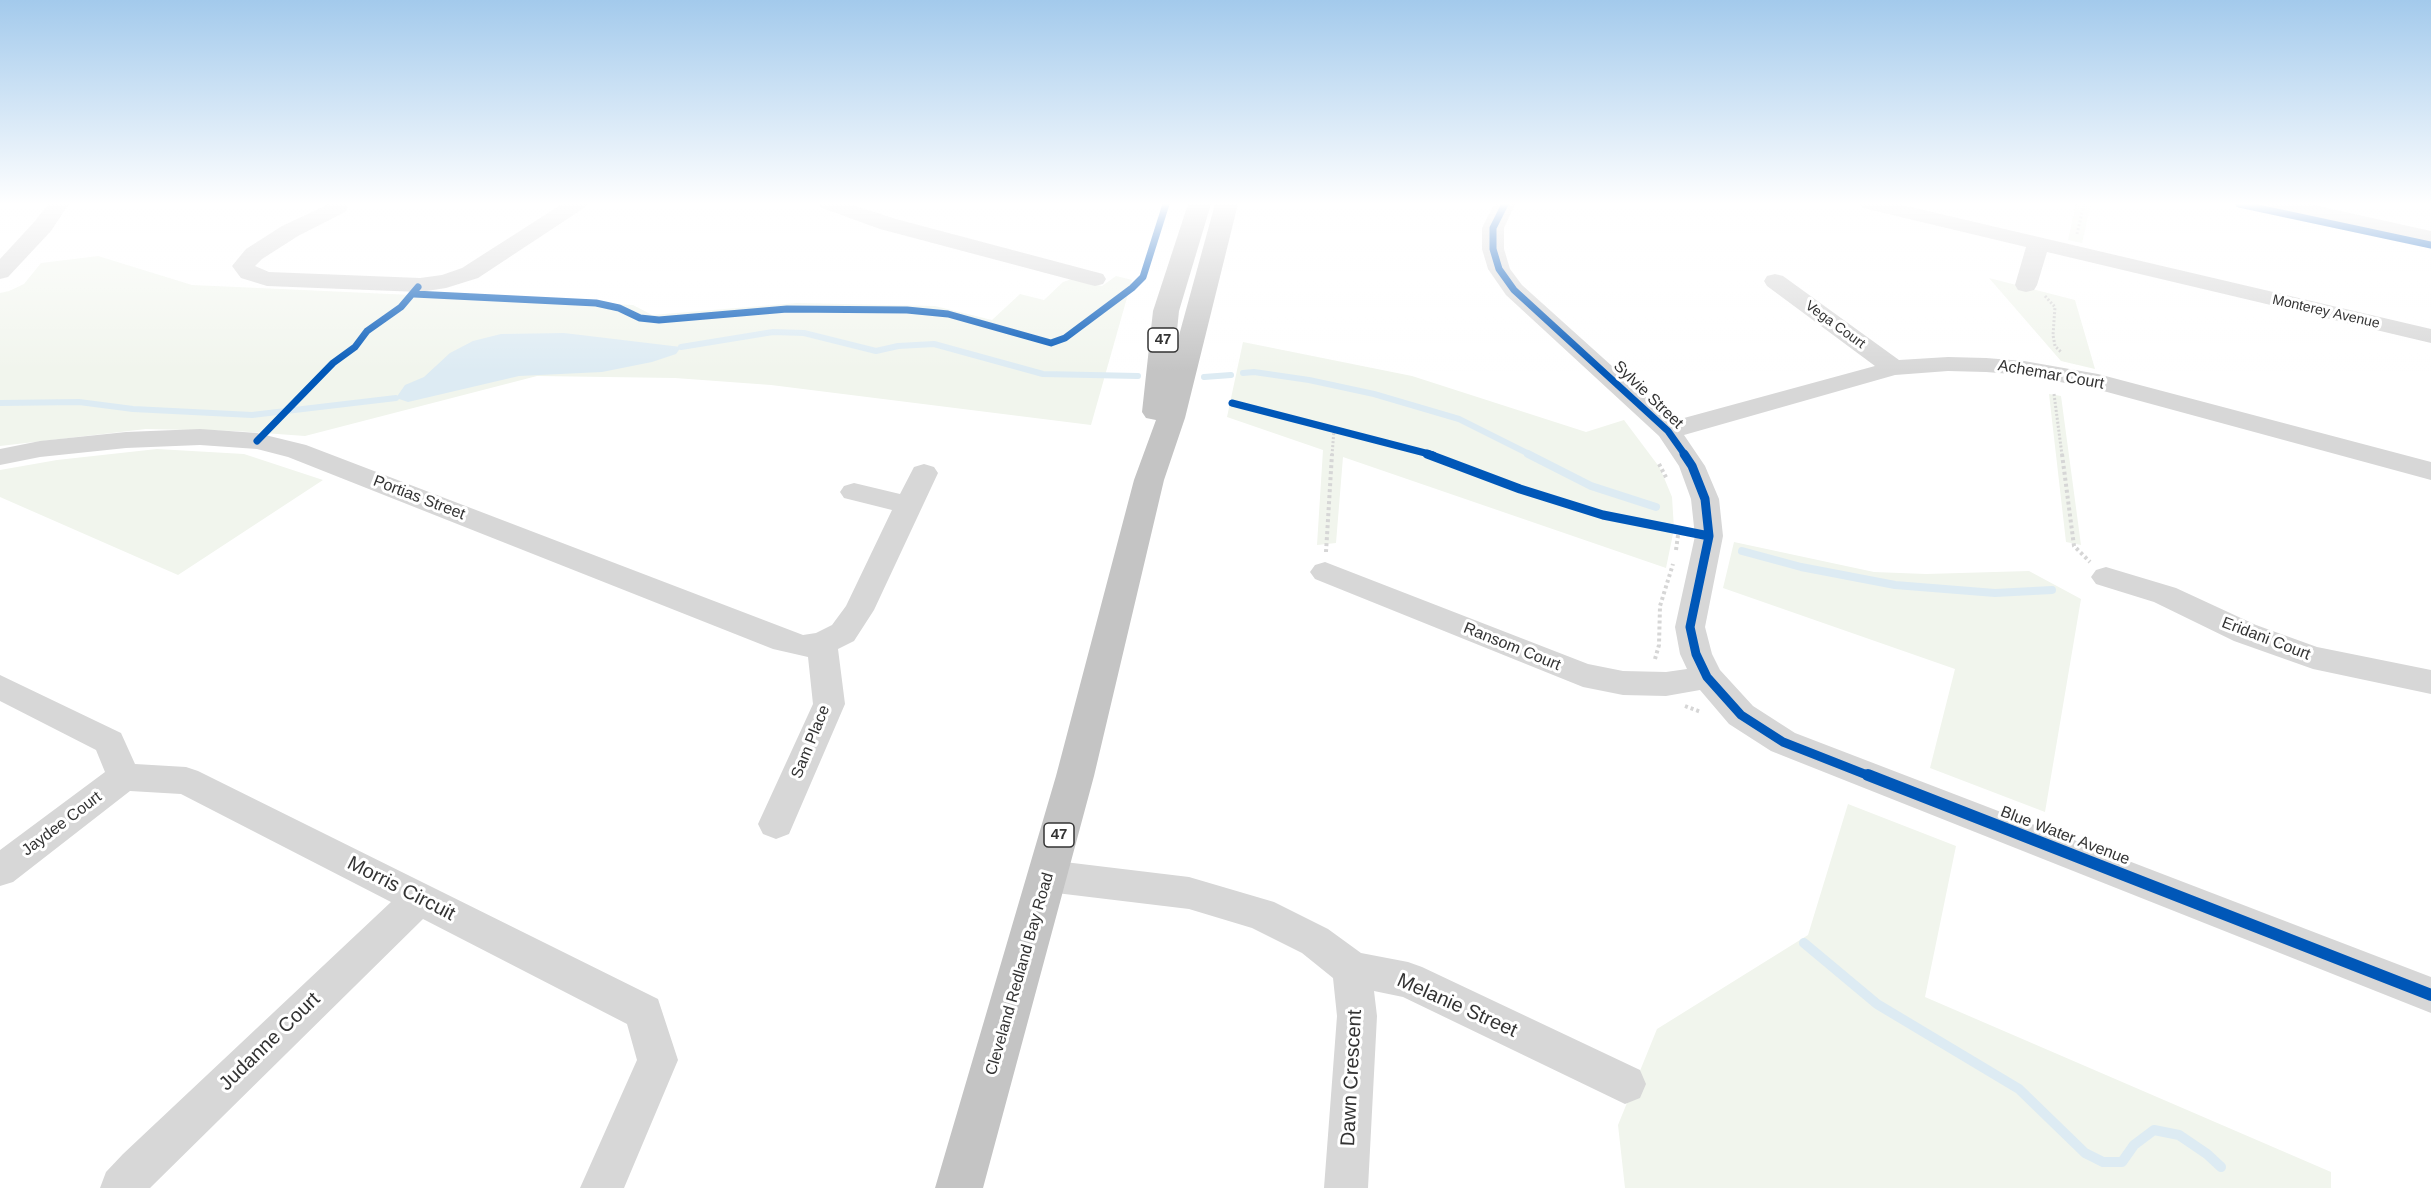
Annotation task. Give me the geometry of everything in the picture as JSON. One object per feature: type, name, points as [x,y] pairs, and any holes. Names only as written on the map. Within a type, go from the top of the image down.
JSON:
[{"type":"highway","name":"Cleveland Redland Bay Road","points":[[1149,480],[1166,311],[1181,259]]},
{"type":"highway","points":[[1166,311],[1182,314],[1189,309],[1200,268],[1205,259]]},
{"type":"highway","name":"Cleveland Redland Bay Road","points":[[959,1188],[1048,876],[1149,480],[1171,418],[1212,259]]},
{"type":"street","points":[[249,259],[243,266],[249,273],[267,279],[420,285],[446,281],[470,273],[491,259]]},
{"type":"street","points":[[1022,259],[1095,279]]},
{"type":"street","name":"Sylvie Street","points":[[1496,259],[1499,269],[1514,290],[1668,431],[1692,466],[1705,499],[1709,536],[1690,627],[1696,654],[1707,677]]},
{"type":"street","points":[[2026,285],[2033,259]]},
{"type":"street","name":"Monterey Avenue","points":[[2104,259],[2431,336]]},
{"type":"street","points":[[1034,289],[1058,269]]},
{"type":"street","name":"Vega Court","points":[[1775,281],[1894,368]]},
{"type":"street","name":"Achemar Court","points":[[1668,431],[1894,368],[1948,364],[1986,365],[2024,368],[2072,376],[2431,471]]},
{"type":"street","name":"Portias Street","points":[[0,457],[40,449],[126,440],[200,437],[267,443],[325,461],[784,641],[803,646],[822,644]]},
{"type":"street","points":[[822,644],[843,633],[860,610],[924,473]]},
{"type":"street","points":[[854,492],[909,505]]},
{"type":"street","name":"Ransom Court","points":[[1325,572],[1583,675],[1623,683],[1666,684],[1707,677]]},
{"type":"street","name":"Eridani Court","points":[[2106,577],[2165,595],[2245,633],[2313,658],[2431,682]]},
{"type":"street","name":"Sam Place","points":[[776,824],[830,704],[822,644]]},
{"type":"street","name":"Blue Water Avenue","points":[[1707,677],[1741,715],[1783,742],[2431,995]]},
{"type":"street","points":[[0,687],[109,742],[124,777]]},
{"type":"street","name":"Jaydee Court","points":[[0,871],[124,777]]},
{"type":"street","name":"Morris Circuit","points":[[124,777],[186,781],[644,1012],[658,1060],[602,1188]]},
{"type":"street","name":"Melanie Street","points":[[1048,876],[1189,893],[1261,914],[1315,941],[1352,969],[1408,980],[1625,1084]]},
{"type":"street","name":"Judanne Court","points":[[122,1188],[138,1169],[419,898]]},
{"type":"street","name":"Dawn Crescent","points":[[1346,1188],[1358,1016],[1352,969]]},
{"type":"path","points":[[2026,285],[2048,298],[2055,307],[2055,346],[2060,352],[2086,364],[2087,373],[2052,380],[2074,546],[2106,577]]},
{"type":"path","points":[[1325,572],[1334,430]]},
{"type":"path","points":[[1658,461],[1668,481]]},
{"type":"path","points":[[1679,521],[1675,558],[1660,606],[1659,645],[1654,663],[1655,669],[1685,706],[1709,718]]},
{"type":"shaded area","points":[[70,259],[109,259],[192,285],[633,305],[652,315],[797,303],[935,306],[992,320],[1020,294],[1044,300],[1063,282],[1072,279],[1102,286],[1116,276],[1132,280],[1091,425],[771,385],[675,378],[537,376],[305,436],[236,431],[146,429],[0,446],[0,293],[24,284],[41,263]]},
{"type":"shaded area","points":[[1989,278],[2075,300],[2095,369],[2061,361]]},
{"type":"shaded area","points":[[564,333],[681,347],[676,354],[652,362],[602,372],[519,376],[408,402],[396,398],[405,385],[424,377],[450,353],[473,341],[501,334]]},
{"type":"shaded area","points":[[1243,342],[1412,376],[1586,432],[1624,420],[1660,468],[1672,497],[1674,529],[1666,568],[1343,457],[1336,543],[1317,545],[1323,450],[1227,417]]},
{"type":"shaded area","points":[[2049,394],[2061,396],[2081,545],[2066,542]]},
{"type":"shaded area","points":[[157,449],[244,454],[323,480],[178,575],[0,497],[0,470],[57,460]]},
{"type":"shaded area","points":[[1734,542],[1874,572],[1926,574],[2029,571],[2081,599],[2045,812],[1930,768],[1955,669],[1723,588]]},
{"type":"shaded area","points":[[1848,804],[1956,846],[1925,997],[2331,1172],[2331,1188],[1625,1188],[1618,1125],[1657,1029],[1808,935]]},
{"type":"waterway","points":[[681,347],[773,332],[804,333],[876,351],[898,346],[934,344],[1043,374],[1138,376]]},
{"type":"waterway","points":[[1243,373],[1254,372],[1309,380],[1374,394],[1459,419],[1531,455]]},
{"type":"waterway","points":[[1204,377],[1231,375]]},
{"type":"waterway","points":[[0,403],[79,402],[133,409],[252,415],[396,398]]},
{"type":"waterway","points":[[1528,454],[1591,486],[1656,507]]},
{"type":"waterway","points":[[1742,551],[1801,567],[1895,585],[1995,593],[2052,590]]},
{"type":"waterway","points":[[1804,943],[1877,1004],[2019,1089],[2085,1153],[2103,1162],[2122,1162],[2134,1145],[2154,1130],[2179,1135],[2207,1154],[2221,1167]]},
{"type":"cycle path","points":[[414,294],[596,303],[619,308],[640,318],[659,320],[787,309],[907,310],[948,314],[1051,343],[1065,338],[1132,288],[1143,277],[1149,259]]},
{"type":"cycle path","points":[[1496,259],[1499,269],[1514,290],[1668,431],[1692,466],[1705,499],[1709,536],[1690,627],[1696,654],[1707,677],[1741,715],[1783,742],[2431,995]]},
{"type":"cycle path","points":[[257,441],[333,363],[355,347],[367,331],[401,307],[418,287]]},
{"type":"cycle path","points":[[1232,403],[1439,457],[1520,489],[1603,515],[1709,536]]}]
